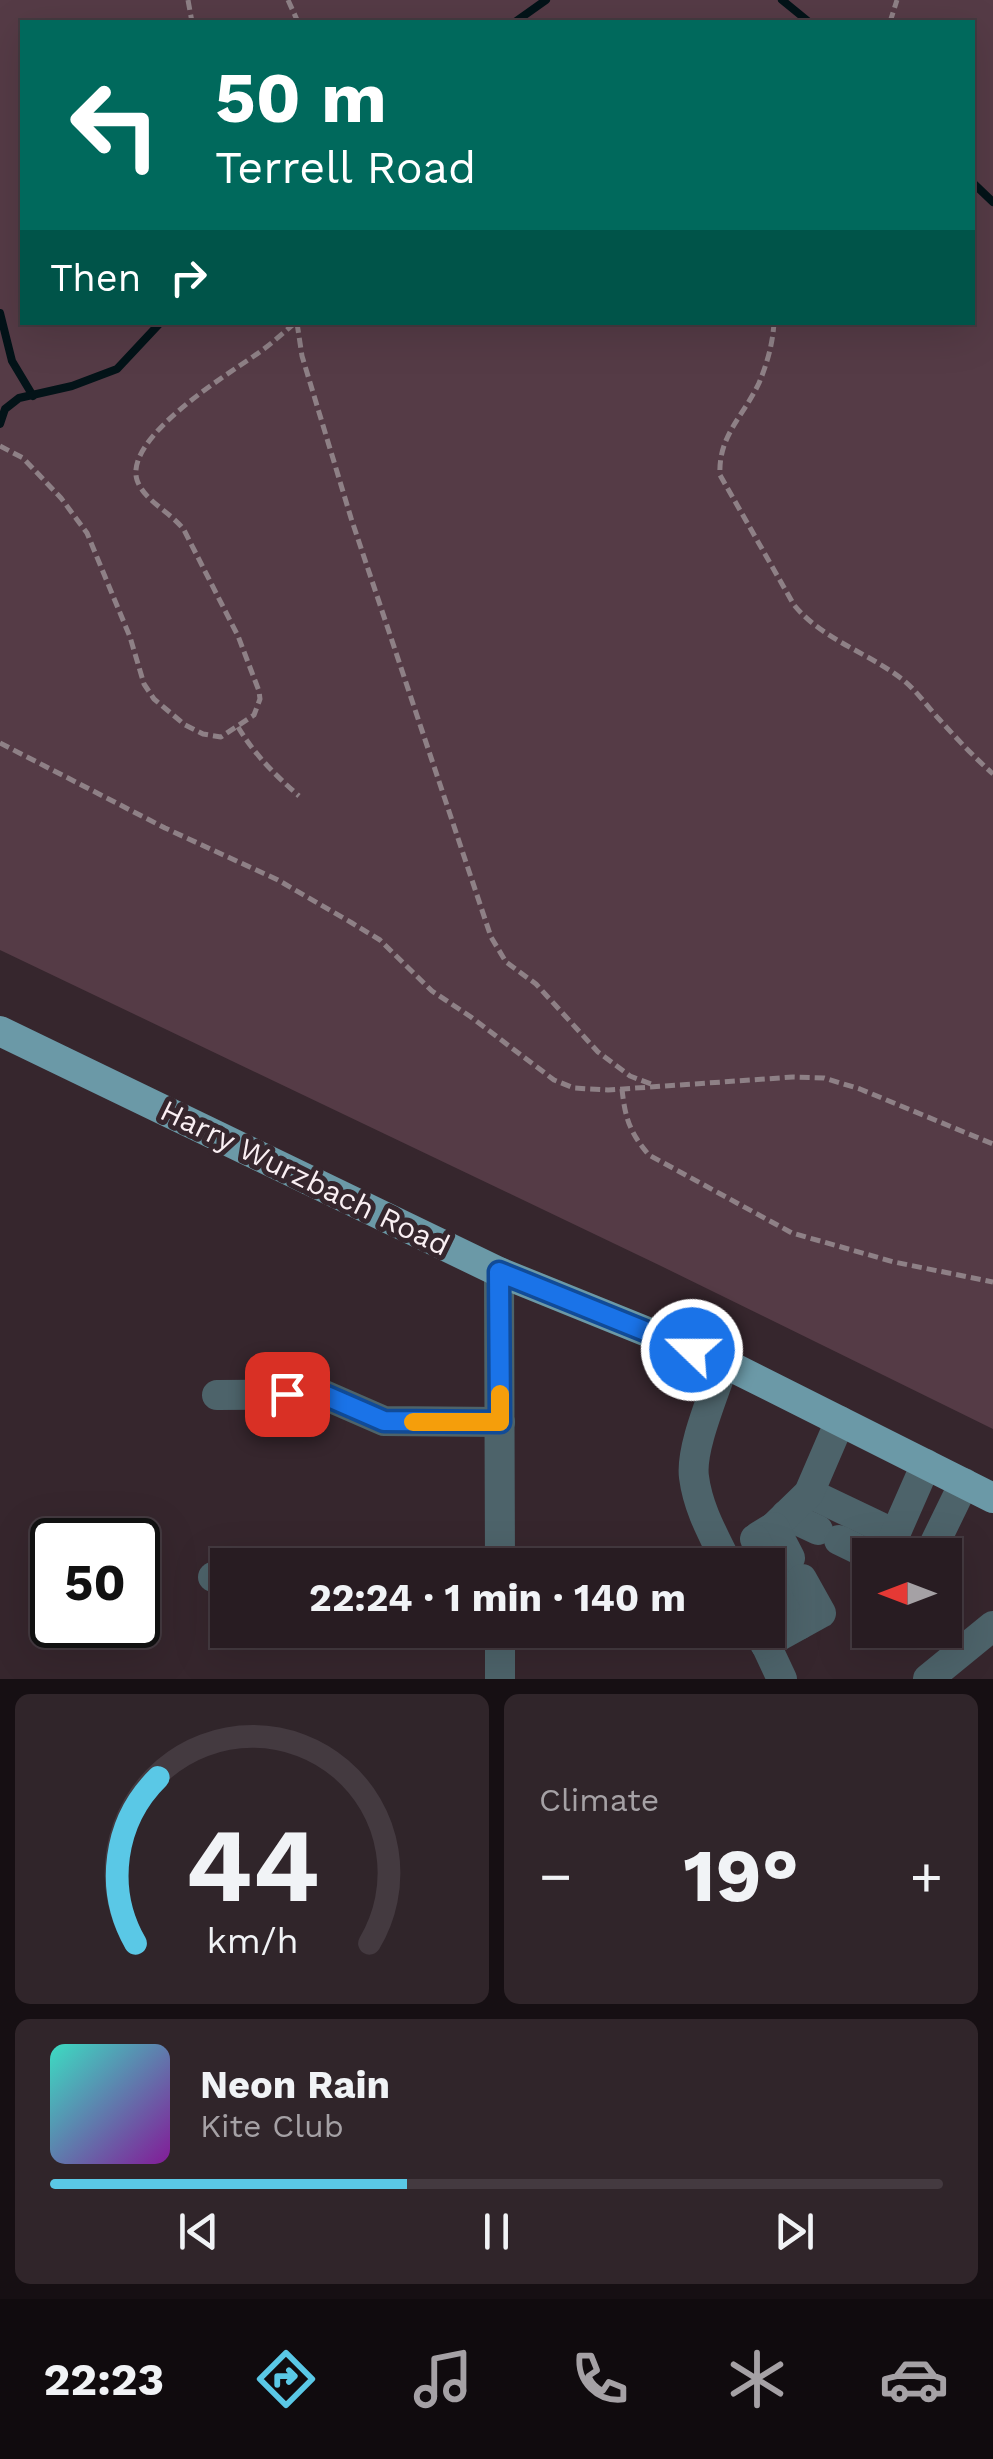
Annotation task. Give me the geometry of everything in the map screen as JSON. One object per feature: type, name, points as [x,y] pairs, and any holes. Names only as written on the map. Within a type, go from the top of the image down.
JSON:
[{"type":"main road","name":"Harry Wurzbach Road","points":[[0,1030],[499,1272],[724,1363],[993,1498]]},
{"type":"street","points":[[499,1272],[500,1548]]},
{"type":"street","points":[[720,1548],[702,1511],[693,1473],[724,1363]]},
{"type":"street","points":[[217,1395],[322,1394],[384,1421],[500,1422]]},
{"type":"street","points":[[743,1548],[809,1492],[840,1421]]},
{"type":"street","points":[[895,1538],[926,1464]]},
{"type":"street","points":[[937,1538],[964,1483]]},
{"type":"street","points":[[809,1492],[874,1538]]},
{"type":"street","points":[[771,1527],[852,1541]]},
{"type":"street","points":[[771,1527],[821,1614],[785,1630]]},
{"type":"street","points":[[771,1527],[799,1626]]},
{"type":"street","points":[[928,1679],[989,1635]]},
{"type":"street","points":[[500,1648],[500,1679]]},
{"type":"street","points":[[767,1648],[782,1679]]},
{"type":"path","points":[[0,446],[24,458],[88,533],[130,637],[144,684],[154,699],[185,724],[212,737],[221,737],[254,715],[259,690],[255,677],[184,530],[141,488],[136,471],[141,455],[179,410],[292,325]]},
{"type":"path","points":[[297,325],[302,356],[351,518],[491,937],[506,962],[536,984],[598,1052],[630,1076],[657,1086]]},
{"type":"path","points":[[774,325],[769,356],[758,384],[724,440],[720,476],[803,616],[899,677],[993,774]]},
{"type":"path","points":[[238,727],[252,750],[299,796]]},
{"type":"path","points":[[0,743],[278,880],[380,940],[432,991],[554,1080],[574,1088],[622,1089],[824,1078],[993,1144]]},
{"type":"path","points":[[622,1089],[625,1116],[635,1139],[649,1155],[792,1234],[894,1262],[993,1282]]},
{"type":"shaded area","points":[[0,0],[993,0],[993,1429],[0,950]]},
{"type":"waterway","points":[[518,20],[546,0]]},
{"type":"waterway","points":[[782,0],[807,20]]},
{"type":"waterway","points":[[975,185],[993,202]]},
{"type":"waterway","points":[[0,313],[12,361],[33,396]]},
{"type":"waterway","points":[[0,424],[5,409],[19,398],[72,386],[117,369],[158,325]]},
{"type":"slow traffic","points":[[413,1422],[500,1422],[500,1394]]},
{"type":"route","points":[[287,1394],[322,1394],[384,1421],[500,1422],[499,1272],[692,1350]]}]
